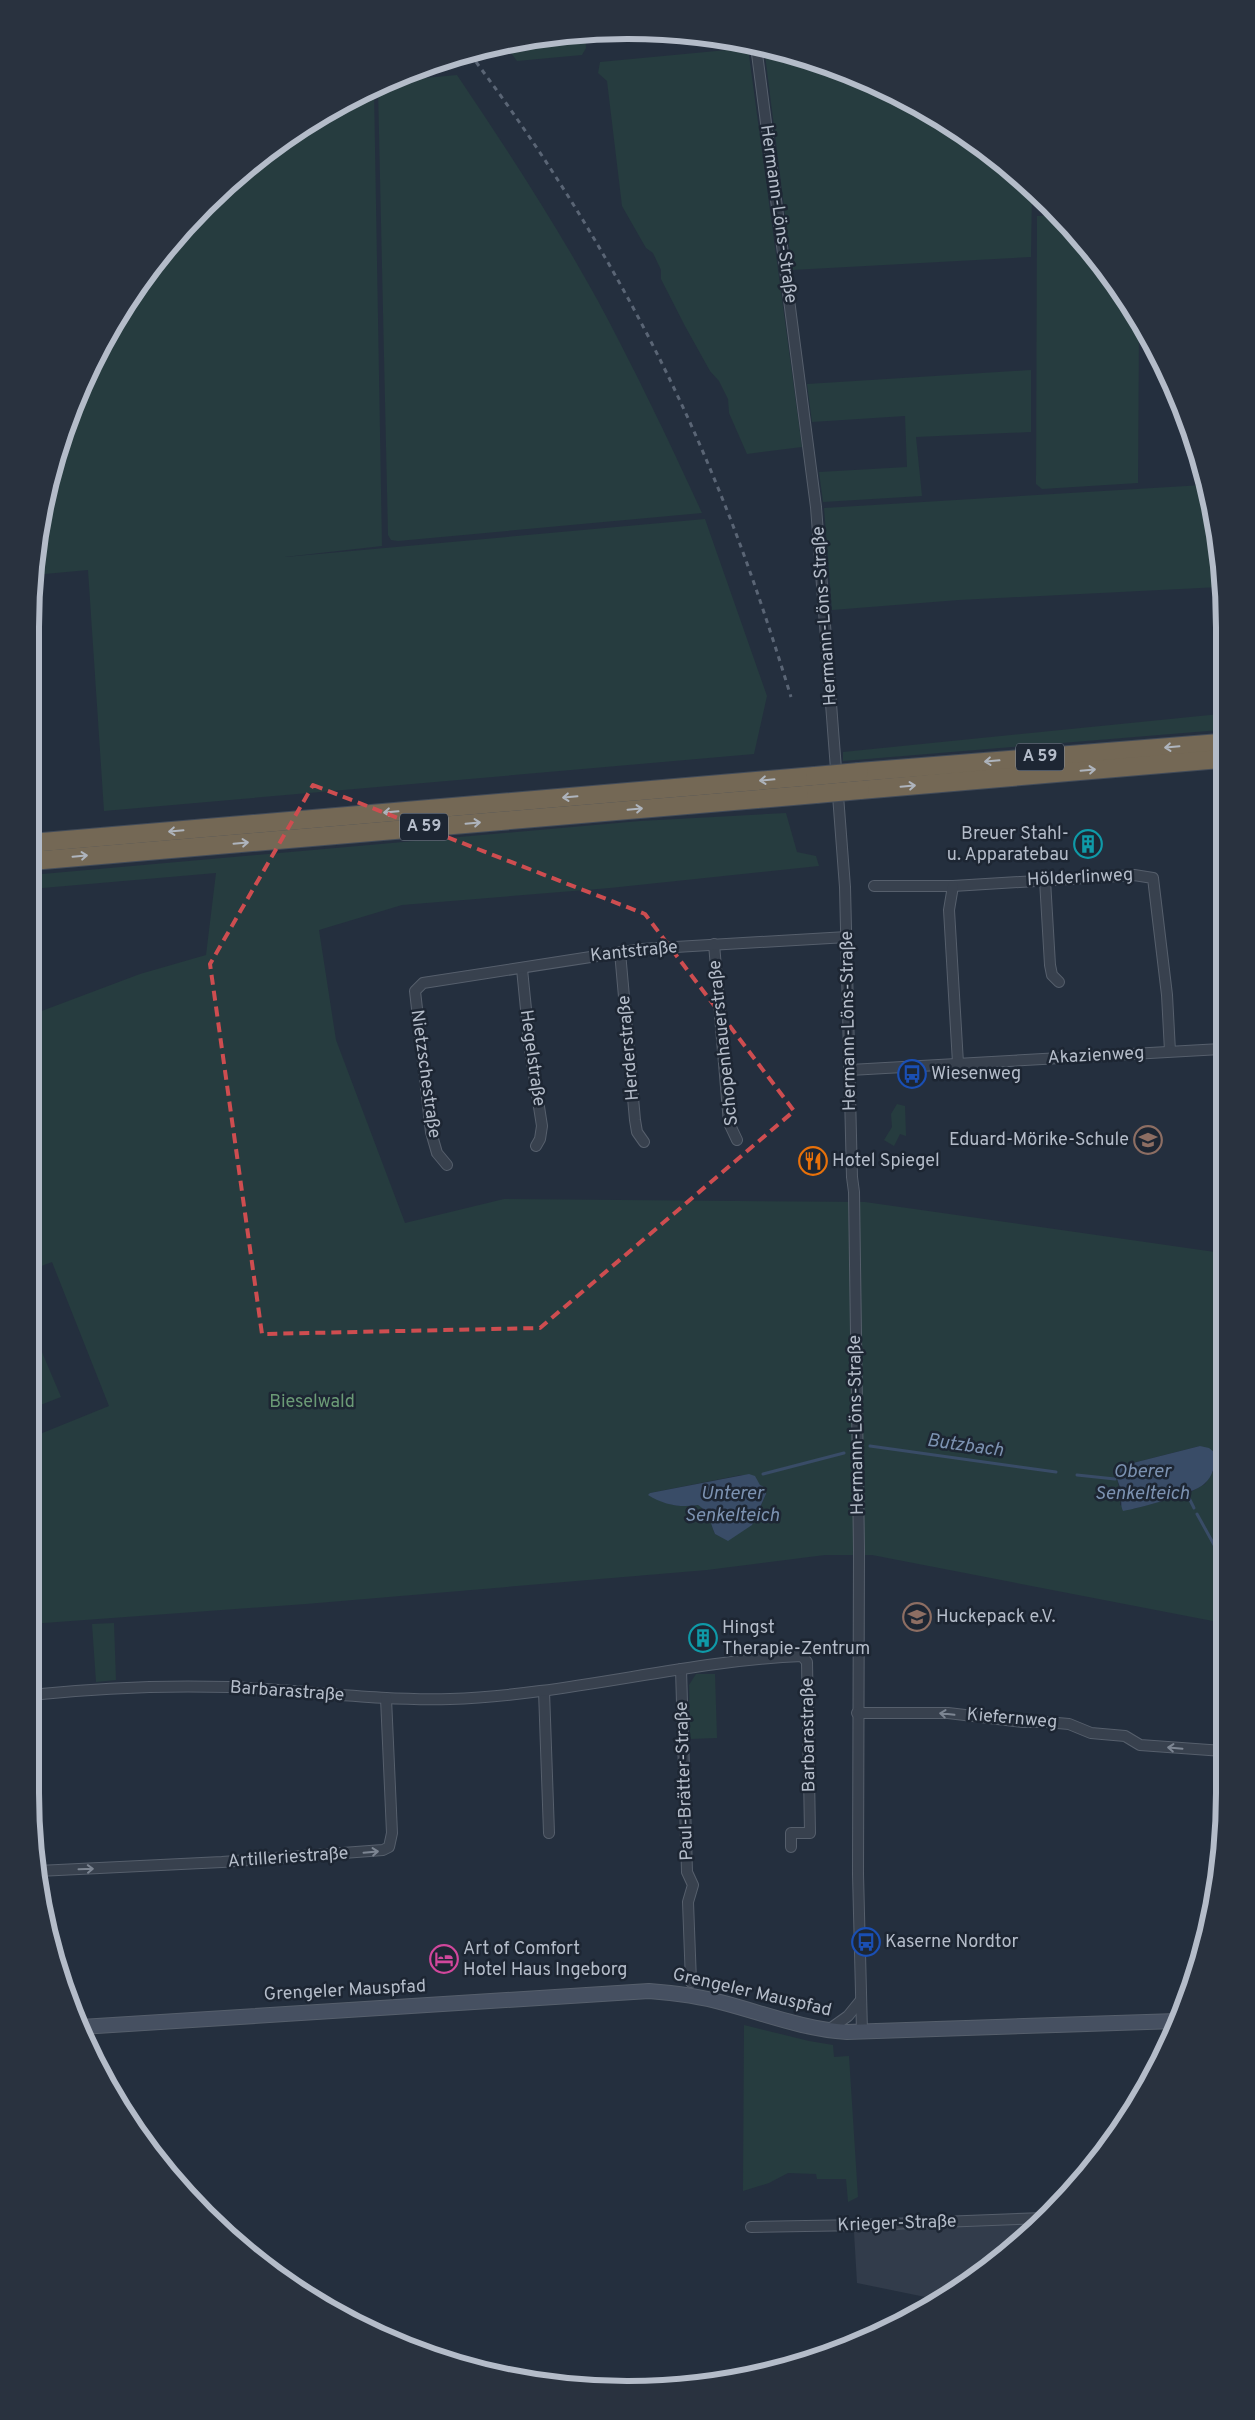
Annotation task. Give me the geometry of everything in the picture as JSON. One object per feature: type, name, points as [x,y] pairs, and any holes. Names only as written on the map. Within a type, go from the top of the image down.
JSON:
[{"type":"highway","name":"A 59","points":[[39,842],[1216,743]]},
{"type":"highway","name":"A 59","points":[[39,860],[1216,759]]},
{"type":"main road","name":"Grengeler Mauspfad","points":[[88,2027],[649,1991],[689,1995],[725,2003],[794,2024],[827,2031],[862,2032],[1170,2021]]},
{"type":"street","name":"Hermann-Löns-Straße","points":[[757,54],[815,490],[837,765],[847,937],[860,1550],[857,1713],[862,2032]]},
{"type":"street","name":"Hölderlinweg","points":[[874,886],[953,886],[1134,875],[1152,878],[1167,995],[1170,1051]]},
{"type":"street","points":[[1045,880],[1050,965],[1052,975],[1060,982]]},
{"type":"street","points":[[953,886],[949,910],[958,1063]]},
{"type":"street","name":"Kantstraße","points":[[423,983],[522,969],[620,952],[714,944],[847,937]]},
{"type":"street","name":"Schopenhauerstraße","points":[[714,944],[729,1123],[737,1140]]},
{"type":"street","name":"Herderstraße","points":[[620,952],[635,1120],[637,1132],[644,1142]]},
{"type":"street","name":"Hegelstraße","points":[[522,969],[530,1052],[542,1126],[540,1139],[536,1146]]},
{"type":"street","name":"Nietzschestraße","points":[[423,983],[415,991],[425,1088],[437,1153],[446,1165]]},
{"type":"street","name":"Akazienweg","points":[[850,1070],[1216,1049]]},
{"type":"street","name":"Barbarastraße","points":[[39,1694],[174,1686],[229,1687],[386,1698],[453,1699],[544,1691],[760,1658],[802,1656],[807,1662],[810,1833],[791,1834],[791,1847]]},
{"type":"street","name":"Paul-Brätter-Straße","points":[[681,1669],[687,1872],[693,1886],[688,1902],[691,1982]]},
{"type":"street","points":[[544,1691],[549,1833]]},
{"type":"street","name":"Artilleriestraße","points":[[44,1871],[222,1862],[383,1850],[389,1847],[392,1833],[386,1698]]},
{"type":"street","name":"Kiefernweg","points":[[857,1713],[948,1713],[1023,1722],[1069,1724],[1091,1733],[1125,1736],[1140,1745],[1216,1750]]},
{"type":"street","points":[[827,2031],[848,2016],[861,2000]]},
{"type":"street","name":"Krieger-Straße","points":[[751,2227],[864,2226],[1034,2218]]},
{"type":"highlighted area","points":[[313,785],[645,914],[794,1111],[540,1328],[262,1334],[210,964]]},
{"type":"shaded area","points":[[1028,2224],[986,2260],[929,2298],[857,2283],[854,2232]]},
{"type":"green space","points":[[585,40],[586,48],[582,55],[517,61],[509,51]]},
{"type":"green space","points":[[736,49],[748,52],[802,447],[747,454],[729,413],[728,399],[719,381],[710,371],[685,326],[661,279],[661,270],[653,253],[646,248],[622,206],[607,81],[598,73],[600,62]]},
{"type":"green space","points":[[765,55],[817,70],[888,99],[955,138],[986,160],[1032,200],[1031,257],[792,270]]},
{"type":"green space","points":[[457,75],[565,243],[598,301],[652,406],[702,513],[398,541],[391,540],[388,535],[378,94],[415,79]]},
{"type":"green space","points":[[374,96],[382,546],[285,557],[705,519],[767,696],[754,754],[104,811],[88,570],[42,574],[50,513],[70,438],[99,367],[118,333],[160,269],[211,211],[239,185],[300,138]]},
{"type":"green space","points":[[1048,215],[1070,239],[1117,300],[1139,336],[1138,483],[1042,489],[1036,484],[1037,216]]},
{"type":"green space","points":[[1031,370],[1031,432],[916,437],[922,496],[823,502],[819,472],[907,467],[905,416],[812,422],[807,384]]},
{"type":"green space","points":[[1198,485],[1205,513],[1215,587],[959,600],[832,610],[824,508]]},
{"type":"green space","points":[[1216,714],[1216,730],[843,761],[843,752]]},
{"type":"green space","name":"Bieselwald","points":[[786,813],[797,852],[816,856],[819,866],[610,888],[402,905],[319,930],[336,1040],[405,1223],[504,1199],[865,1202],[1215,1252],[1216,1622],[872,1555],[825,1555],[707,1570],[306,1604],[39,1623],[39,1434],[109,1406],[52,1262],[39,1267],[39,1012],[140,974],[206,955],[216,873],[39,888],[39,874],[640,821]],"holes":[[[1200,1446],[1215,1458],[1214,1470],[1205,1484],[1187,1494],[1133,1509],[1120,1505],[1117,1467]],[[741,1475],[755,1478],[766,1494],[759,1511],[752,1522],[728,1540],[715,1534],[707,1515],[698,1505],[672,1505],[650,1493]]]},
{"type":"green space","points":[[897,1104],[905,1106],[906,1136],[900,1134],[894,1146],[884,1140],[892,1127],[891,1114]]},
{"type":"green space","points":[[39,1345],[61,1397],[39,1406]]},
{"type":"green space","points":[[114,1623],[116,1680],[96,1682],[92,1624]]},
{"type":"green space","points":[[696,1674],[715,1674],[717,1738],[690,1739],[689,1685]]},
{"type":"green space","points":[[744,2025],[833,2045],[834,2057],[849,2056],[858,2197],[848,2202],[846,2179],[817,2179],[816,2174],[788,2173],[769,2183],[743,2191]]},
{"type":"water","name":"Oberer Senkelteich","points":[[1200,1446],[1209,1448],[1214,1452],[1215,1457],[1212,1474],[1204,1484],[1178,1496],[1123,1511],[1117,1467]]},
{"type":"water","name":"Unterer Senkelteich","points":[[749,1474],[755,1476],[760,1485],[766,1488],[766,1494],[752,1525],[728,1541],[715,1534],[707,1515],[698,1505],[673,1505],[648,1495],[650,1493]]},
{"type":"waterway","name":"Butzbach","points":[[870,1446],[1056,1472]]},
{"type":"waterway","name":"Butzbach","points":[[763,1474],[844,1453]]},
{"type":"waterway","name":"Butzbach","points":[[1077,1475],[1115,1479]]},
{"type":"waterway","name":"Butzbach","points":[[1187,1494],[1194,1508]]},
{"type":"waterway","name":"Butzbach","points":[[1197,1514],[1216,1548]]},
{"type":"railway","points":[[474,59],[575,207],[637,315],[665,370],[692,426],[737,536],[791,697]]},
{"type":"place","name":"Breuer Stahl- u. Apparatebau","points":[[1088,844]]},
{"type":"place","name":"Wiesenweg","points":[[912,1074]]},
{"type":"place","name":"Eduard-Mörike-Schule","points":[[1148,1140]]},
{"type":"place","name":"Hotel Spiegel","points":[[813,1161]]},
{"type":"place","name":"Huckepack e.V.","points":[[917,1617]]},
{"type":"place","name":"Hingst Therapie-Zentrum","points":[[703,1638]]},
{"type":"place","name":"Kaserne Nordtor","points":[[866,1942]]},
{"type":"place","name":"Art of Comfort Hotel Haus Ingeborg","points":[[444,1959]]}]
